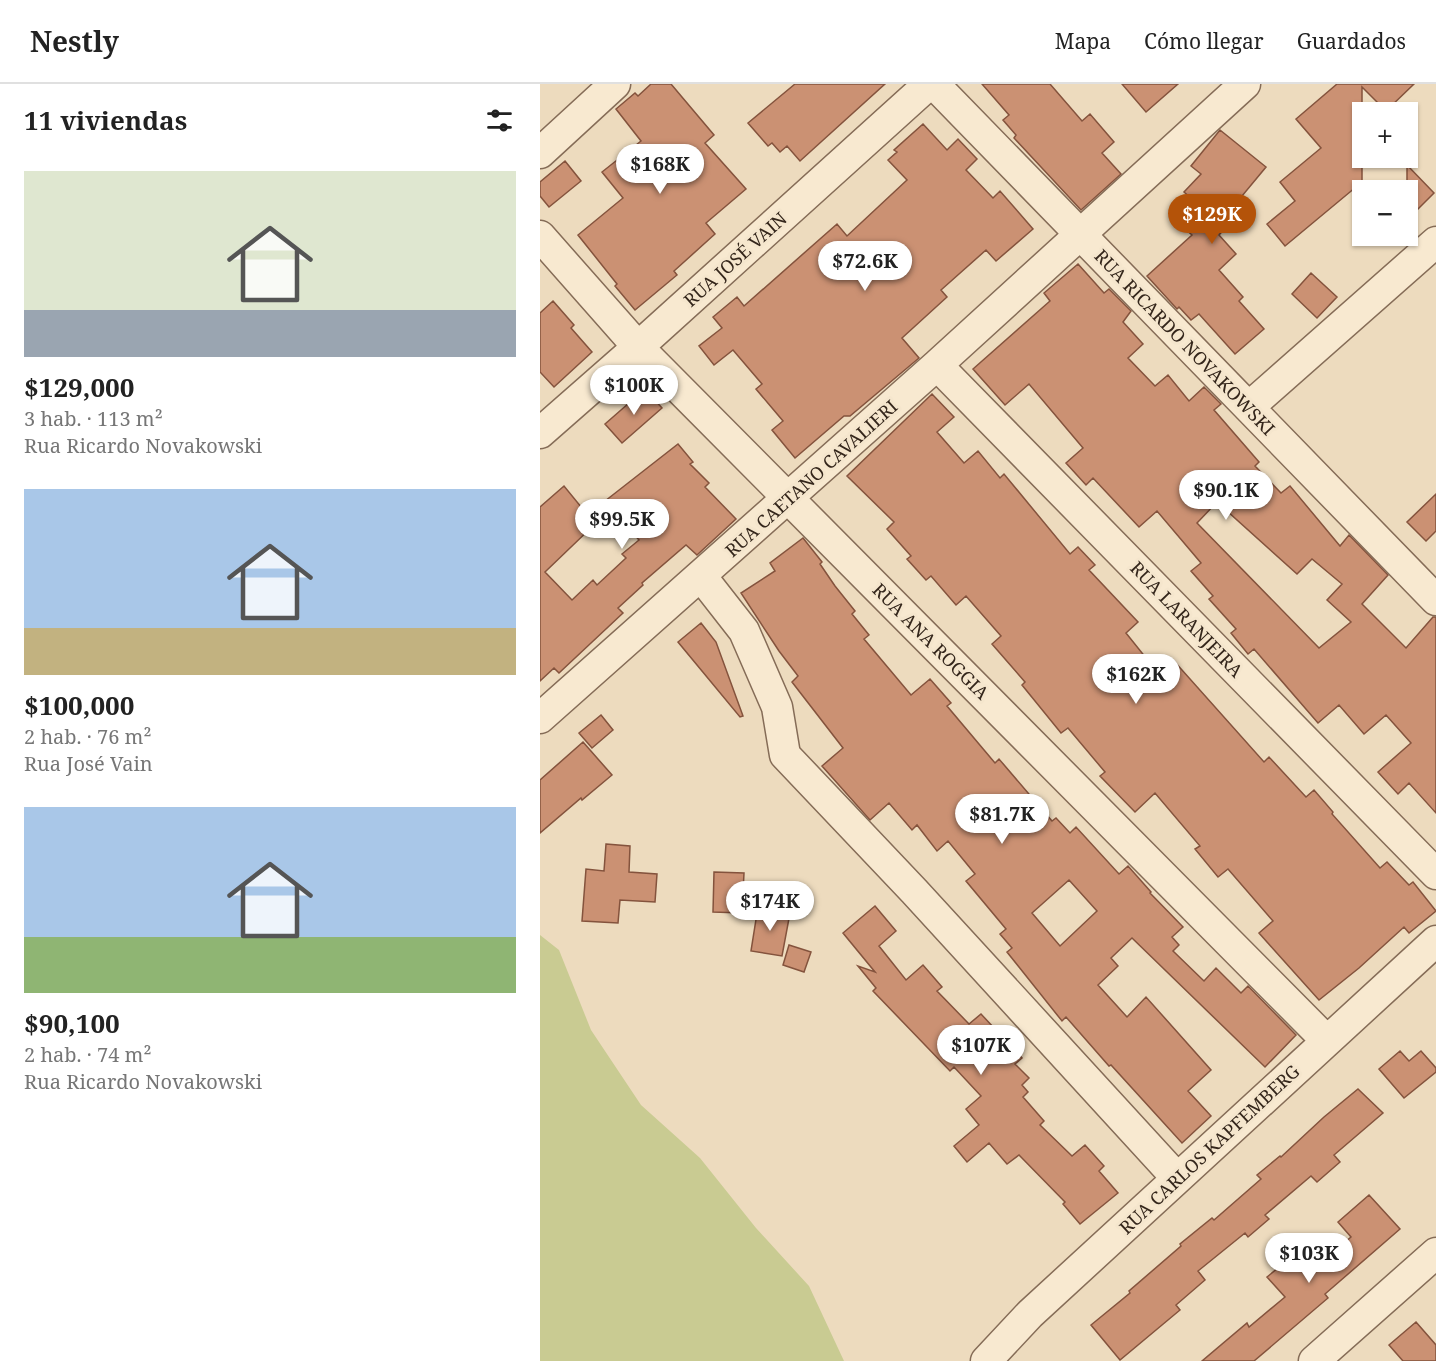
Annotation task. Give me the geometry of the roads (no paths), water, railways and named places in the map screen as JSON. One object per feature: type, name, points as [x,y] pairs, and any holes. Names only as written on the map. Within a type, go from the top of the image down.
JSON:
[{"type":"street","points":[[540,153],[615,84]]},
{"type":"street","name":"RUA JOSÉ VAIN","points":[[540,433],[929,84]]},
{"type":"street","name":"RUA RICARDO NOVAKOWSKI","points":[[934,84],[1434,594]]},
{"type":"street","name":"RUA CAETANO CAVALIERI","points":[[540,718],[937,365],[1245,84]]},
{"type":"street","name":"RUA ANA ROGGIA","points":[[540,236],[638,347],[1327,1041]]},
{"type":"street","points":[[1249,407],[1436,242]]},
{"type":"street","name":"RUA LARANJEIRA","points":[[937,365],[1436,874]]},
{"type":"street","points":[[701,576],[744,631],[777,707],[785,755],[947,927],[1177,1178]]},
{"type":"street","name":"RUA CARLOS KAPFEMBERG","points":[[986,1361],[1030,1314],[1436,941]]},
{"type":"street","points":[[1314,1361],[1436,1253]]}]
